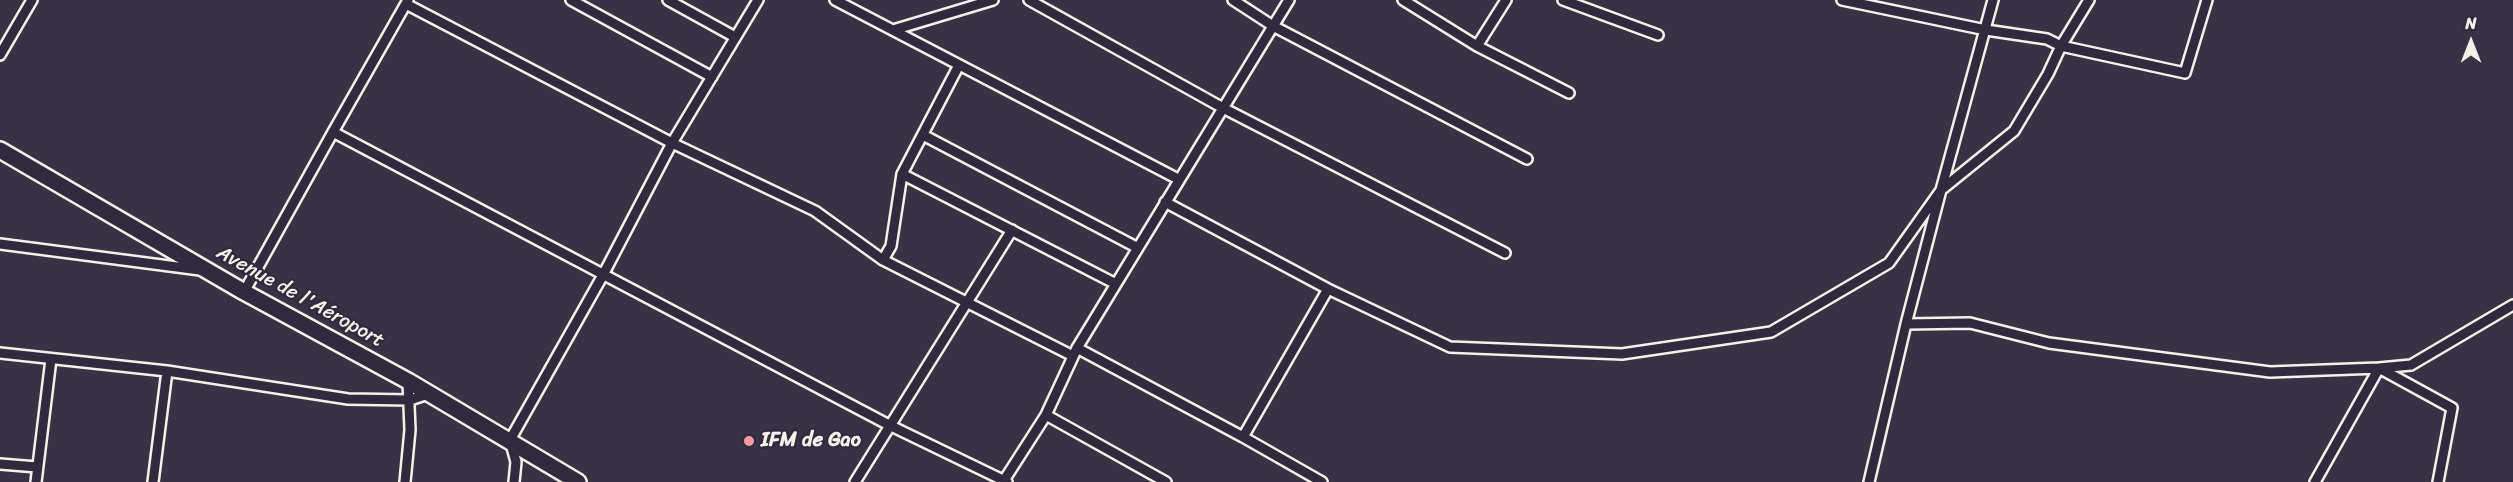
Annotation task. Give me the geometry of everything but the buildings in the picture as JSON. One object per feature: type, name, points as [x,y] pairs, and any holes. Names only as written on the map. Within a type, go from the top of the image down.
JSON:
[{"type":"main road","name":"Avenue de l'Aéroport","points":[[0,150],[244,292],[408,381],[578,482]]},
{"type":"street","points":[[0,55],[32,0]]},
{"type":"street","points":[[571,0],[712,76]]},
{"type":"street","points":[[668,0],[735,37]]},
{"type":"street","points":[[514,482],[516,462],[510,440],[603,275],[672,143],[758,0]]},
{"type":"street","points":[[835,0],[1178,179]]},
{"type":"street","points":[[893,30],[993,0]]},
{"type":"street","points":[[1029,0],[1223,108],[1505,253]]},
{"type":"street","points":[[1233,0],[1273,26],[1527,159]]},
{"type":"street","points":[[333,132],[889,425],[1005,481],[1046,415],[1075,352],[1178,179],[1290,0]]},
{"type":"street","points":[[1403,0],[1478,46],[1569,93]]},
{"type":"street","points":[[1478,46],[1506,0]]},
{"type":"street","points":[[1563,0],[1658,35]]},
{"type":"street","points":[[1842,0],[1986,30],[2047,39],[2061,46],[2185,73],[2207,0]]},
{"type":"street","points":[[1869,482],[1906,324],[1993,0]]},
{"type":"street","points":[[1165,202],[1328,289],[1450,346],[1622,354],[1771,332],[1889,263],[1941,190],[2014,131],[2089,0]]},
{"type":"street","points":[[244,292],[407,2],[672,143],[815,211],[883,260],[968,304],[1075,352],[1244,436],[1322,482]]},
{"type":"street","points":[[883,260],[891,246],[902,174],[959,64]]},
{"type":"street","points":[[923,135],[1138,248]]},
{"type":"street","points":[[902,174],[1116,284]]},
{"type":"street","points":[[855,482],[1012,230]]},
{"type":"street","points":[[0,244],[207,270]]},
{"type":"street","points":[[1244,436],[1328,289]]},
{"type":"street","points":[[1906,324],[1970,324],[2049,343],[2271,372],[2411,365],[2513,305]]},
{"type":"street","points":[[0,353],[167,371],[348,399],[410,400],[428,394]]},
{"type":"street","points":[[36,482],[51,359]]},
{"type":"street","points":[[2314,482],[2379,368]]},
{"type":"street","points":[[2379,368],[2452,408],[2438,482]]},
{"type":"street","points":[[153,482],[167,371]]},
{"type":"street","points":[[405,482],[410,430],[408,381]]},
{"type":"street","points":[[1046,415],[1166,482]]},
{"type":"street","points":[[0,464],[37,468]]},
{"type":"place","name":"IFM de Gao","points":[[749,441]]}]
